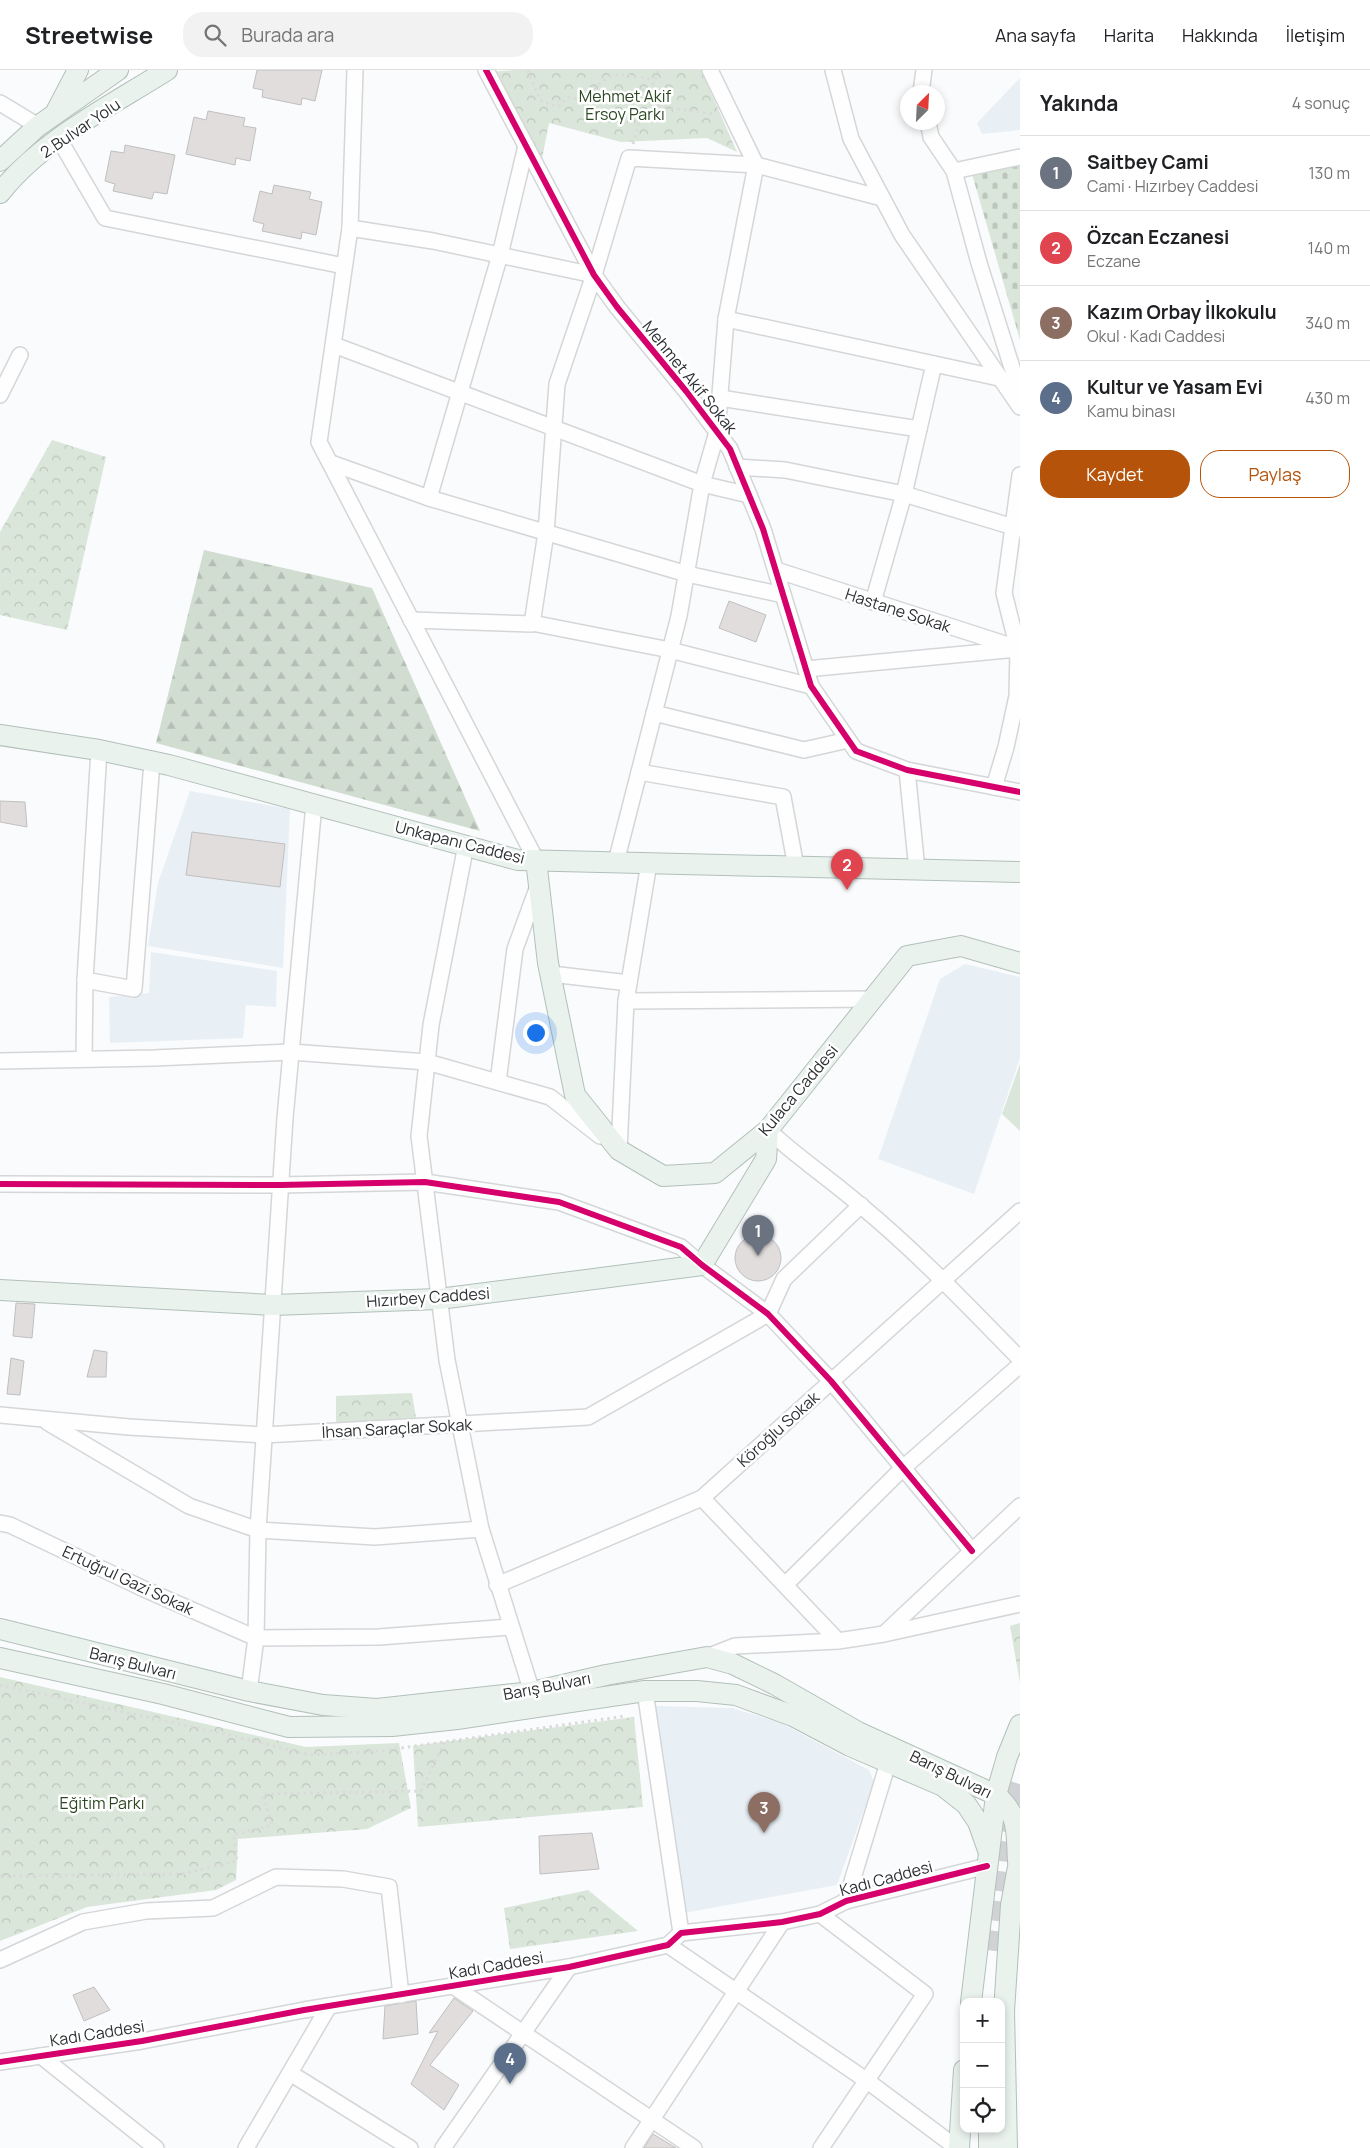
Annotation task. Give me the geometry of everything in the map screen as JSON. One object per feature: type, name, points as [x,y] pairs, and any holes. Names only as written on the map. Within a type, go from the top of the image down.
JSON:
[{"type":"main road","points":[[46,121],[78,70]]},
{"type":"main road","name":"2.Bulvar Yolu","points":[[0,161],[46,121],[118,70]]},
{"type":"main road","name":"2.Bulvar Yolu","points":[[0,193],[14,175],[59,139],[167,70]]},
{"type":"main road","name":"Unkapanı Caddesi","points":[[0,735],[99,750],[152,762],[518,860],[1020,872]]},
{"type":"main road","name":"Kulaca Caddesi","points":[[536,860],[550,974],[575,1095],[619,1150],[662,1176],[715,1173],[768,1130],[907,956],[961,946],[1020,963]]},
{"type":"main road","points":[[702,1265],[766,1159],[768,1130]]},
{"type":"main road","name":"Hızırbey Caddesi","points":[[0,1290],[272,1305],[439,1299],[702,1265]]},
{"type":"main road","name":"Barış Bulvarı","points":[[0,1629],[249,1690],[323,1705],[377,1709],[532,1692],[606,1675],[707,1657],[733,1664],[774,1684],[858,1732],[908,1753],[1004,1801],[1014,1815],[1019,1858],[1011,1905],[1005,1998]]},
{"type":"main road","name":"Barış Bulvarı","points":[[0,1658],[163,1694],[289,1727],[392,1726],[456,1719],[645,1691],[736,1695],[793,1716],[888,1763],[944,1786],[966,1804],[978,1822],[988,1858]]},
{"type":"main road","points":[[965,1782],[997,1771],[1007,1757],[1020,1725]]},
{"type":"main road","points":[[972,1998],[988,1858],[1004,1801],[1007,1757]]},
{"type":"main road","points":[[944,1786],[1004,1801]]},
{"type":"main road","points":[[1005,2009],[1020,2027]]},
{"type":"main road","name":"Barış Bulvarı","points":[[1003,2088],[1009,2050],[1005,2016]]},
{"type":"main road","points":[[1005,2111],[1020,2084]]},
{"type":"main road","points":[[958,2148],[963,2088]]},
{"type":"main road","points":[[971,2133],[972,2148]]},
{"type":"main road","points":[[989,2148],[995,2133]]},
{"type":"main road","points":[[1001,2133],[1007,2148]]},
{"type":"street","points":[[355,70],[350,228],[319,442],[536,860]]},
{"type":"street","name":"Mehmet Akif Sokak","points":[[486,70],[594,275],[616,307],[730,449],[763,529],[811,686],[856,751],[907,770],[1020,792]]},
{"type":"street","points":[[616,862],[670,650],[687,574],[702,484],[717,432],[726,319],[756,165],[710,70]]},
{"type":"street","points":[[833,70],[851,139],[902,235],[1020,407]]},
{"type":"street","points":[[923,85],[924,70]]},
{"type":"street","points":[[0,103],[46,121]]},
{"type":"street","points":[[930,130],[931,137],[954,171],[979,263],[1020,393]]},
{"type":"street","points":[[59,139],[105,218],[344,266]]},
{"type":"street","points":[[429,498],[461,394],[500,255],[526,146]]},
{"type":"street","points":[[954,171],[1020,157]]},
{"type":"street","points":[[532,623],[546,533],[558,384],[594,275],[629,158],[756,165],[882,198]]},
{"type":"street","points":[[350,228],[433,241],[594,275]]},
{"type":"street","points":[[726,319],[999,378]]},
{"type":"street","points":[[334,345],[702,484],[749,494]]},
{"type":"street","points":[[0,395],[20,355]]},
{"type":"street","points":[[874,602],[904,494],[934,364]]},
{"type":"street","points":[[720,398],[918,429]]},
{"type":"street","points":[[331,464],[429,498],[687,574],[783,595]]},
{"type":"street","points":[[738,467],[785,470],[904,494],[1016,527]]},
{"type":"street","points":[[994,787],[1006,747],[1017,696],[1019,649],[1004,593],[1016,527],[1020,475]]},
{"type":"street","name":"Hastane Sokak","points":[[776,570],[1019,649]]},
{"type":"street","points":[[411,620],[532,623],[670,650],[811,686]]},
{"type":"street","points":[[806,668],[1019,649]]},
{"type":"street","points":[[654,713],[804,750],[848,740]]},
{"type":"street","points":[[84,1058],[85,980],[99,750]]},
{"type":"street","points":[[85,980],[134,989],[152,762]]},
{"type":"street","points":[[907,770],[917,870]]},
{"type":"street","points":[[639,772],[783,797],[796,867]]},
{"type":"street","points":[[249,1690],[256,1638],[258,1530],[280,1185],[314,804]]},
{"type":"street","points":[[466,846],[431,1025],[419,1136],[447,1360],[481,1530],[532,1692]]},
{"type":"street","points":[[619,1150],[626,1001],[649,863]]},
{"type":"street","points":[[498,1082],[515,949],[539,884]]},
{"type":"street","points":[[550,974],[629,983]]},
{"type":"street","points":[[626,1001],[873,999]]},
{"type":"street","points":[[0,1061],[154,1058],[291,1052],[427,1062],[550,1097],[619,1150]]},
{"type":"street","points":[[768,1130],[792,1152],[861,1205],[943,1280],[1020,1359]]},
{"type":"street","points":[[0,1184],[280,1185],[425,1182],[559,1202],[681,1247],[768,1314],[831,1382],[972,1551]]},
{"type":"street","points":[[768,1314],[784,1279],[861,1205]]},
{"type":"street","name":"Köroğlu Sokak","points":[[497,1585],[702,1498],[1020,1211]]},
{"type":"street","name":"İhsan Saraçlar Sokak","points":[[0,1416],[128,1427],[264,1435],[588,1417],[768,1314]]},
{"type":"street","points":[[784,1585],[903,1468],[1020,1365]]},
{"type":"street","points":[[44,1420],[189,1506],[258,1530],[375,1537],[481,1530]]},
{"type":"street","points":[[702,1498],[838,1641]]},
{"type":"street","points":[[884,1634],[1020,1506]]},
{"type":"street","name":"Ertuğrul Gazi Sokak","points":[[0,1523],[10,1525],[144,1589],[256,1638]]},
{"type":"street","points":[[707,1657],[735,1646],[838,1641],[884,1634],[1020,1604]]},
{"type":"street","points":[[256,1638],[379,1637],[510,1627]]},
{"type":"street","points":[[645,1691],[680,1933],[668,1945],[866,2080],[958,2148]]},
{"type":"street","points":[[846,1901],[888,1763]]},
{"type":"street","name":"Kadı Caddesi","points":[[680,1933],[782,1922],[820,1914],[846,1901],[988,1858]]},
{"type":"street","points":[[0,1960],[83,1922],[146,1911],[213,1908],[276,1877],[342,1879],[389,1887],[401,1995]]},
{"type":"street","points":[[820,1914],[925,1994],[820,2148]]},
{"type":"street","points":[[633,2148],[737,1993],[782,1922]]},
{"type":"street","name":"Kadı Caddesi","points":[[0,2062],[142,2041],[329,2006],[569,1967],[668,1945]]},
{"type":"street","points":[[443,2148],[569,1967]]},
{"type":"street","points":[[453,1986],[694,2148]]},
{"type":"street","points":[[246,2148],[329,2006]]},
{"type":"street","points":[[41,2056],[156,2148]]},
{"type":"street","points":[[290,2073],[410,2148]]},
{"type":"path","points":[[528,70],[540,100],[558,107],[569,97],[585,102],[597,82],[607,74],[628,75],[654,80]]},
{"type":"path","points":[[650,91],[659,70]]},
{"type":"path","points":[[650,91],[656,97],[658,106],[650,116],[641,116],[632,107],[632,99],[637,92],[650,91]]},
{"type":"path","points":[[658,106],[733,117]]},
{"type":"path","points":[[629,158],[641,116]]},
{"type":"path","points":[[0,1876],[182,1874],[237,1861],[234,1835],[272,1825],[263,1794],[421,1790],[445,1741]]},
{"type":"shaded area","points":[[1020,78],[1020,130],[982,134],[977,123]]},
{"type":"shaded area","points":[[190,791],[290,809],[283,968],[148,946],[158,883]]},
{"type":"shaded area","points":[[151,952],[277,971],[276,1007],[246,1005],[243,1038],[110,1043],[109,997],[149,993]]},
{"type":"shaded area","points":[[965,964],[1020,977],[1020,1058],[974,1194],[878,1159],[940,979]]},
{"type":"shaded area","points":[[655,1706],[732,1708],[781,1723],[869,1770],[874,1782],[837,1885],[684,1913]]},
{"type":"green space","name":"Mehmet Akif Ersoy Parkı","points":[[514,70],[701,70],[737,152],[707,138],[621,142],[549,123],[542,159],[492,72]]},
{"type":"green space","points":[[1020,163],[1020,340],[972,174]]},
{"type":"green space","points":[[52,440],[106,457],[67,630],[0,615],[0,532]]},
{"type":"green space","points":[[204,550],[372,588],[480,831],[156,743]]},
{"type":"green space","points":[[1020,1064],[1020,1131],[1002,1114]]},
{"type":"green space","points":[[412,1393],[416,1418],[336,1423],[336,1396]]},
{"type":"green space","points":[[1020,1623],[1020,1683],[1010,1626]]},
{"type":"green space","name":"Eğitim Parkı","points":[[0,1677],[306,1747],[399,1743],[411,1808],[367,1829],[238,1839],[236,1880],[216,1890],[87,1907],[0,1941]]},
{"type":"green space","points":[[634,1717],[643,1807],[418,1827],[413,1746]]},
{"type":"green space","points":[[588,1890],[638,1931],[510,1949],[504,1908]]},
{"type":"building","points":[[257,70],[322,70],[315,101],[302,98],[301,105],[262,97],[263,90],[253,88]]},
{"type":"building","points":[[208,111],[245,118],[243,126],[256,128],[250,161],[236,158],[235,165],[186,154],[194,117],[206,120]]},
{"type":"building","points":[[125,145],[175,155],[167,194],[154,192],[152,199],[113,191],[115,184],[105,181],[111,151],[124,153]]},
{"type":"building","points":[[274,185],[311,192],[309,199],[322,202],[316,235],[302,232],[301,239],[262,231],[264,224],[253,221],[260,191],[272,194]]},
{"type":"building","points":[[729,601],[766,615],[756,642],[719,628]]},
{"type":"building","points":[[0,801],[25,802],[27,827],[0,822]]},
{"type":"building","points":[[192,832],[285,844],[280,887],[186,875]]},
{"type":"building","points":[[758,1235],[771,1239],[777,1245],[781,1258],[777,1271],[771,1277],[758,1281],[745,1277],[739,1271],[735,1258],[739,1245],[745,1239]]},
{"type":"building","points":[[16,1303],[35,1304],[32,1338],[13,1336]]},
{"type":"building","points":[[94,1350],[107,1352],[106,1377],[87,1377]]},
{"type":"building","points":[[11,1358],[24,1361],[20,1395],[7,1394]]},
{"type":"building","points":[[592,1833],[599,1869],[540,1874],[539,1836]]},
{"type":"building","points":[[94,1987],[110,2010],[84,2021],[73,1995]]},
{"type":"building","points":[[454,1998],[473,2011],[430,2065],[459,2085],[444,2110],[411,2084],[438,2031],[429,2033]]},
{"type":"building","points":[[416,2001],[418,2034],[383,2039],[385,2006]]},
{"type":"building","points":[[653,2134],[676,2148],[644,2148]]},
{"type":"tunnel","points":[[987,1950],[1002,1831],[1020,1778]]},
{"type":"cycle path","points":[[486,70],[594,275],[617,307],[686,391],[730,449],[763,529],[811,686],[856,751],[907,770],[1020,792]]},
{"type":"cycle path","points":[[0,1184],[280,1185],[425,1182],[559,1202],[681,1247],[768,1314],[831,1381],[972,1551]]},
{"type":"cycle path","points":[[0,2062],[142,2041],[304,2010],[569,1967],[668,1945],[681,1933],[782,1922],[820,1914],[846,1901],[987,1866]]},
{"type":"place","name":"Özcan Eczanesi","points":[[847,890]]},
{"type":"place","name":"Saitbey Cami","points":[[758,1256]]},
{"type":"place","name":"Kazım Orbay İlkokulu","points":[[764,1833]]},
{"type":"place","name":"Kultur ve Yasam Evi","points":[[510,2084]]}]
